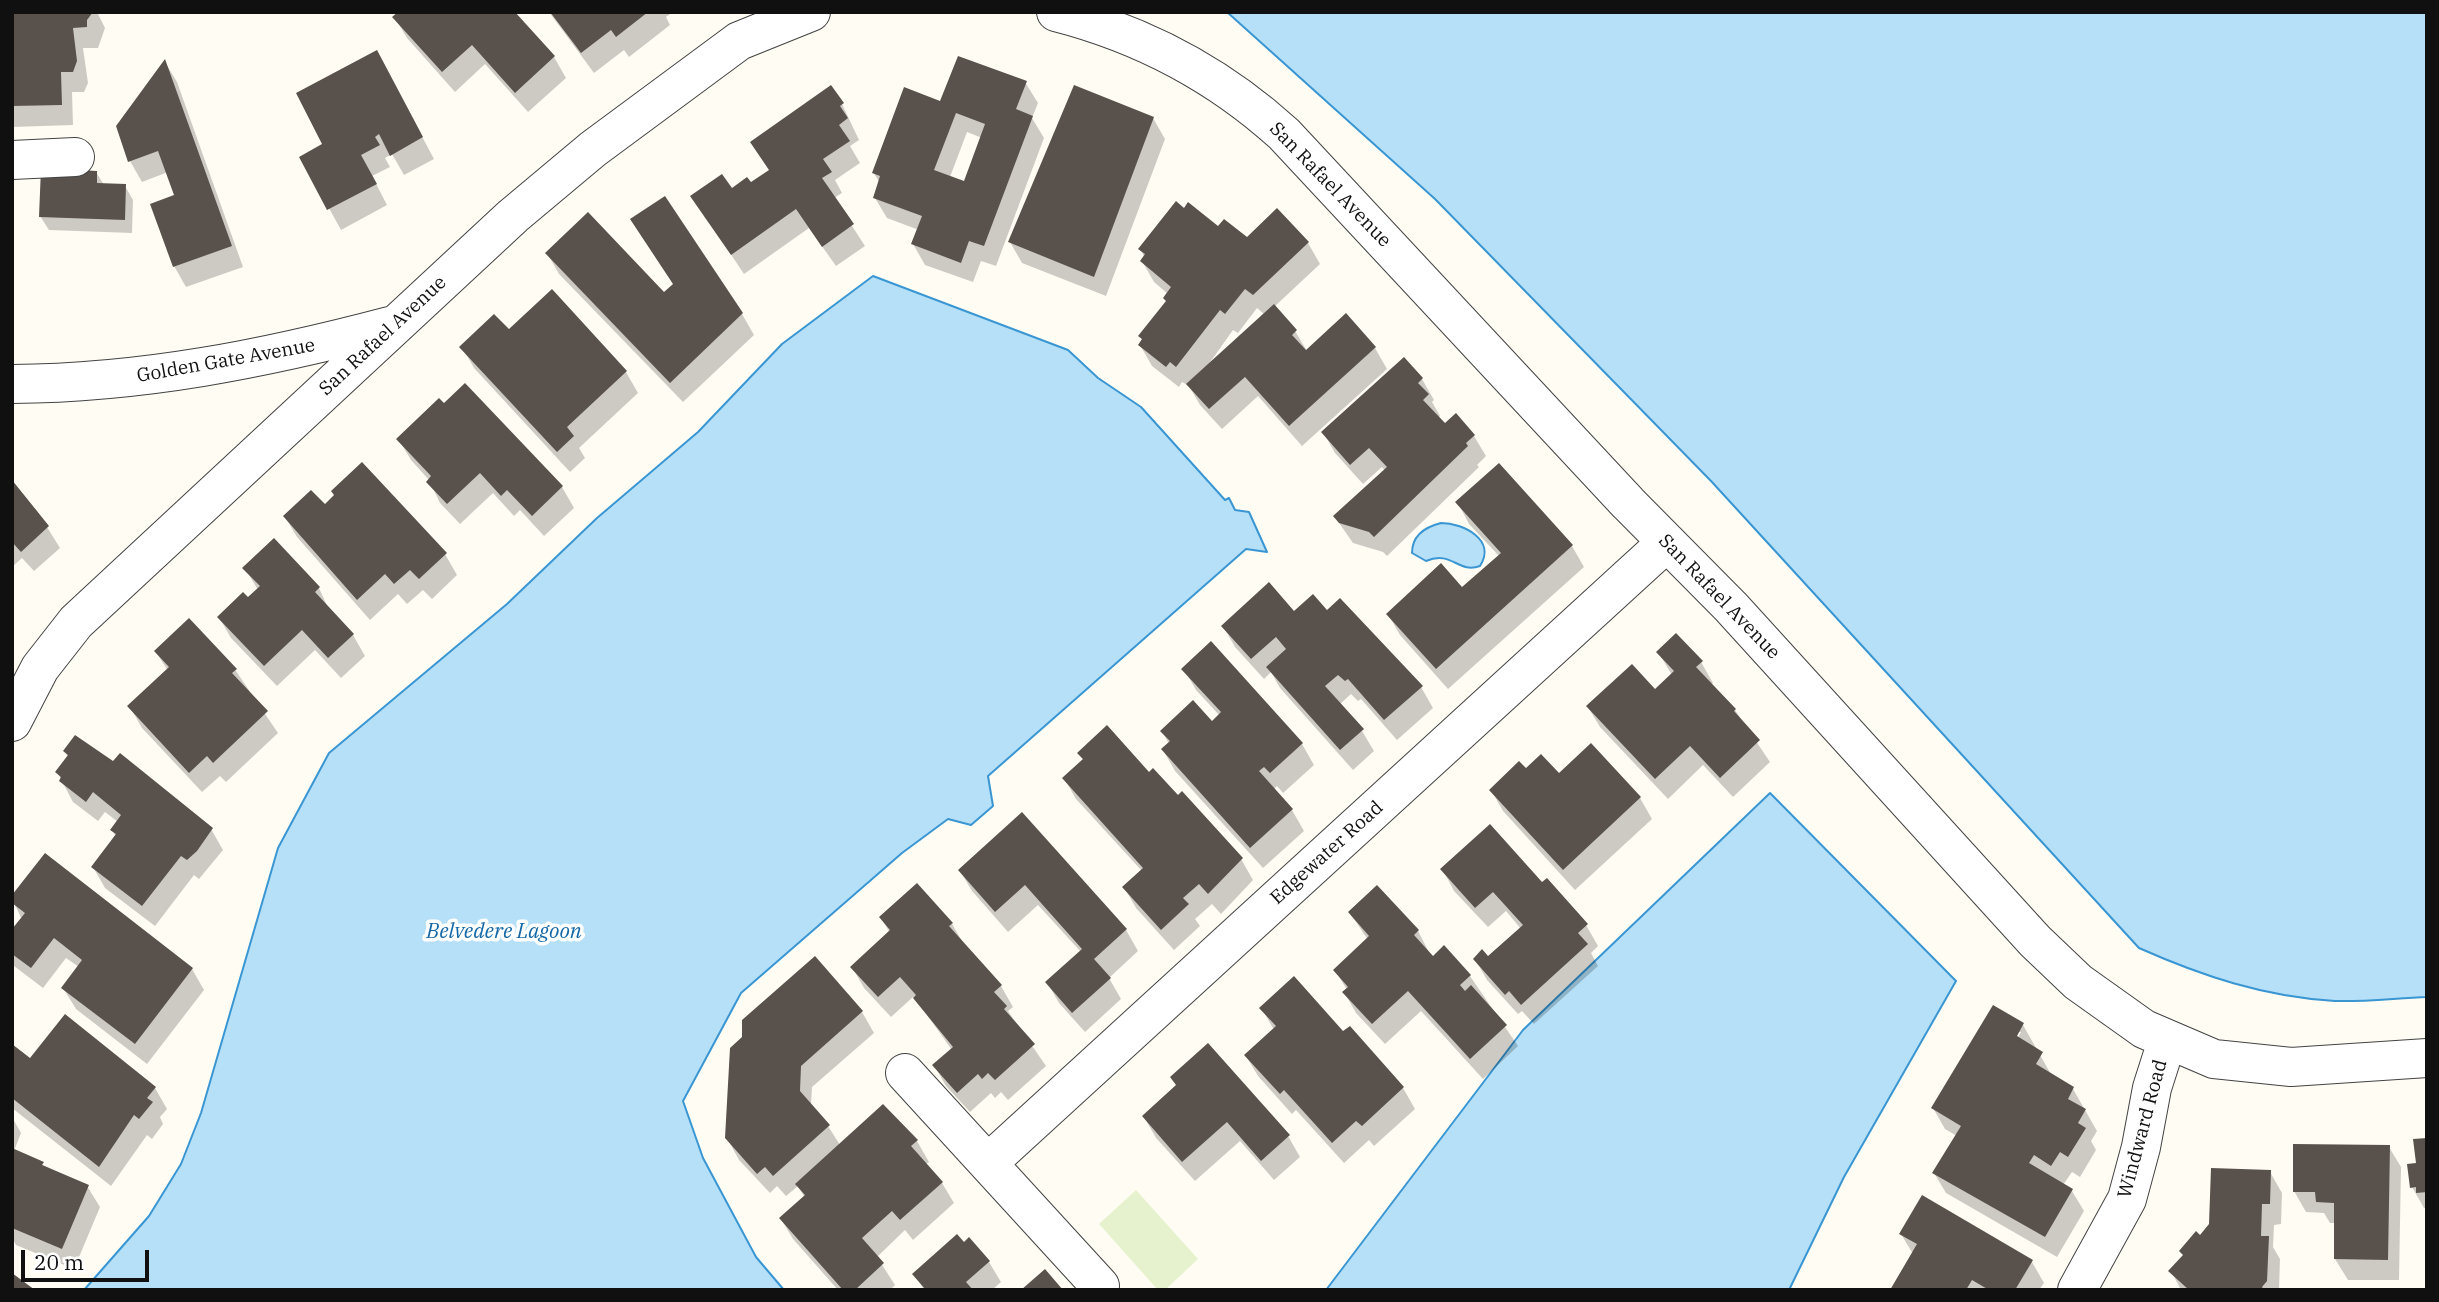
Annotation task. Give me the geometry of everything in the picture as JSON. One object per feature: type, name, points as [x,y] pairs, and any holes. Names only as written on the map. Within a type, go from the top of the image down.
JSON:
[{"type":"street","points":[[719,53],[748,12]]},
{"type":"street","name":"San Rafael Avenue","points":[[12,722],[40,668],[76,622],[513,216],[719,53],[760,30],[811,12]]},
{"type":"street","name":"San Rafael Avenue","points":[[1056,12],[1123,33],[1179,59],[1259,112],[1307,157],[1667,543],[1740,617],[2056,962],[2122,1015],[2167,1041],[2214,1059],[2266,1066],[2314,1067],[2427,1058]]},
{"type":"street","points":[[12,160],[75,157]]},
{"type":"street","name":"Golden Gate Avenue","points":[[12,384],[132,379],[184,372],[284,354],[395,325]]},
{"type":"street","name":"Edgewater Road","points":[[988,1163],[1667,543]]},
{"type":"street","name":"Windward Road","points":[[2077,1290],[2127,1199],[2152,1088],[2167,1041]]},
{"type":"street","points":[[905,1073],[1100,1286]]},
{"type":"green space","points":[[1136,1190],[1198,1259],[1165,1290],[1158,1290],[1099,1224]]},
{"type":"water","points":[[1227,12],[2427,12],[2427,997],[2335,1001],[2284,995],[2210,976],[2139,948],[1711,481],[1435,199]]},
{"type":"water","name":"Belvedere Lagoon","points":[[873,276],[1068,350],[1098,378],[1141,407],[1225,500],[1229,498],[1235,510],[1249,512],[1267,552],[1246,549],[988,776],[993,806],[971,825],[948,819],[902,853],[741,993],[683,1101],[703,1158],[756,1257],[784,1290],[84,1290],[149,1216],[181,1164],[201,1113],[278,848],[329,753],[507,604],[597,518],[698,432],[782,344]]},
{"type":"water","points":[[1441,523],[1459,526],[1481,541],[1484,557],[1480,566],[1466,567],[1442,558],[1426,561],[1412,553],[1414,541],[1420,533]]},
{"type":"water","points":[[1770,793],[1956,981],[1844,1177],[1789,1290],[1326,1290],[1523,1030]]},
{"type":"building","points":[[12,12],[93,12],[87,20],[87,27],[73,28],[77,61],[73,72],[61,72],[62,105],[12,106]]},
{"type":"building","points":[[398,12],[515,12],[555,56],[515,93],[472,45],[442,72],[392,17]]},
{"type":"building","points":[[550,12],[648,12],[616,37],[611,30],[581,53]]},
{"type":"building","points":[[377,50],[423,137],[390,156],[379,134],[375,137],[380,145],[361,155],[377,184],[327,210],[299,157],[322,144],[296,93]]},
{"type":"building","points":[[958,56],[1027,81],[1016,109],[1033,116],[984,246],[969,241],[961,263],[911,244],[922,216],[873,198],[880,176],[872,173],[904,87],[940,101]],"holes":[[[956,113],[985,124],[964,181],[934,170]]]},
{"type":"building","points":[[165,59],[232,246],[173,267],[150,204],[174,195],[158,151],[128,162],[116,126]]},
{"type":"building","points":[[831,85],[844,103],[840,106],[848,118],[839,125],[850,141],[823,159],[832,172],[822,178],[854,224],[822,247],[796,209],[731,255],[690,196],[722,174],[732,188],[747,177],[751,182],[769,170],[750,142]]},
{"type":"building","points":[[1074,85],[1154,117],[1094,277],[1008,242]]},
{"type":"building","points":[[41,168],[97,171],[97,183],[126,184],[125,220],[39,217]]},
{"type":"building","points":[[665,196],[743,313],[670,383],[545,253],[588,212],[664,292],[673,284],[630,219]]},
{"type":"building","points":[[1176,201],[1184,208],[1188,202],[1218,226],[1224,219],[1247,237],[1277,208],[1309,242],[1253,295],[1245,289],[1225,314],[1220,310],[1176,367],[1170,362],[1166,367],[1138,345],[1142,339],[1138,336],[1166,301],[1163,298],[1171,287],[1140,261],[1145,254],[1138,249]]},
{"type":"building","points":[[552,289],[627,371],[567,427],[574,436],[557,452],[459,347],[494,314],[509,329]]},
{"type":"building","points":[[1274,304],[1297,330],[1292,335],[1306,350],[1346,313],[1376,347],[1289,426],[1245,377],[1209,409],[1186,384]]},
{"type":"building","points":[[1404,357],[1423,378],[1418,383],[1429,394],[1423,400],[1445,423],[1456,413],[1475,435],[1466,443],[1468,446],[1374,537],[1369,532],[1339,523],[1333,516],[1387,467],[1369,448],[1350,465],[1321,432]]},
{"type":"building","points":[[465,383],[563,486],[532,516],[507,490],[501,496],[480,473],[447,504],[426,482],[431,476],[396,439],[439,398],[444,403]]},
{"type":"building","points":[[362,462],[447,553],[419,579],[410,570],[394,584],[385,574],[357,600],[283,516],[311,490],[325,504],[334,495],[331,491]]},
{"type":"building","points":[[1499,463],[1573,545],[1436,669],[1386,614],[1441,563],[1462,587],[1501,553],[1455,502]]},
{"type":"building","points":[[12,480],[49,526],[21,552],[12,542]]},
{"type":"building","points":[[274,538],[320,587],[315,592],[354,634],[328,658],[302,630],[264,666],[217,617],[243,592],[248,597],[260,586],[242,568]]},
{"type":"building","points":[[1269,582],[1294,611],[1313,594],[1327,610],[1340,598],[1423,686],[1384,720],[1348,679],[1345,681],[1338,675],[1325,686],[1364,729],[1340,750],[1266,667],[1286,649],[1276,637],[1251,659],[1221,626]]},
{"type":"building","points":[[189,618],[237,669],[232,673],[268,711],[213,763],[207,756],[189,773],[127,706],[169,667],[154,651]]},
{"type":"building","points":[[1676,633],[1703,661],[1696,667],[1736,709],[1734,711],[1760,740],[1720,778],[1690,746],[1655,779],[1586,706],[1632,664],[1655,689],[1674,671],[1656,652]]},
{"type":"building","points":[[1211,641],[1303,743],[1270,773],[1264,767],[1259,771],[1293,809],[1250,848],[1161,749],[1170,741],[1160,731],[1193,700],[1212,721],[1221,712],[1181,669]]},
{"type":"building","points":[[1107,725],[1149,772],[1153,768],[1178,795],[1182,791],[1243,858],[1208,894],[1199,884],[1183,898],[1189,904],[1161,930],[1122,887],[1143,868],[1062,778],[1083,759],[1077,753]]},
{"type":"building","points":[[75,735],[113,761],[120,753],[213,828],[187,860],[181,856],[142,906],[91,867],[116,834],[110,830],[121,815],[93,792],[86,802],[59,781],[61,777],[55,772],[68,755],[63,751]]},
{"type":"building","points":[[1591,743],[1641,797],[1563,870],[1489,790],[1519,761],[1526,768],[1541,754],[1559,773]]},
{"type":"building","points":[[1022,812],[1127,929],[1094,959],[1111,978],[1072,1013],[1045,982],[1082,949],[1025,885],[995,912],[958,870]]},
{"type":"building","points":[[1490,824],[1542,882],[1547,878],[1588,924],[1578,933],[1588,944],[1521,1005],[1509,991],[1505,995],[1473,959],[1482,949],[1488,956],[1523,925],[1493,892],[1475,908],[1440,869]]},
{"type":"building","points":[[45,853],[193,968],[135,1044],[61,988],[82,960],[54,938],[31,968],[12,954],[12,929],[25,913],[12,903],[12,895]]},
{"type":"building","points":[[917,883],[953,923],[949,926],[1002,985],[994,992],[1007,1006],[1004,1009],[1035,1044],[995,1080],[988,1073],[982,1079],[978,1074],[957,1093],[932,1065],[953,1047],[913,998],[916,995],[900,977],[878,997],[850,967],[890,930],[879,917]]},
{"type":"building","points":[[1377,885],[1419,930],[1414,935],[1433,956],[1444,945],[1471,975],[1460,985],[1465,991],[1471,985],[1507,1025],[1470,1059],[1408,991],[1372,1024],[1342,992],[1348,987],[1333,970],[1369,936],[1348,912]]},
{"type":"building","points":[[815,956],[863,1011],[801,1066],[800,1091],[830,1125],[773,1176],[765,1167],[757,1174],[725,1138],[730,1048],[742,1037],[742,1020]]},
{"type":"building","points":[[1294,976],[1343,1031],[1350,1026],[1404,1087],[1362,1126],[1356,1121],[1332,1143],[1284,1090],[1280,1094],[1244,1055],[1276,1026],[1259,1008]]},
{"type":"building","points":[[1993,1005],[2024,1023],[2017,1036],[2043,1052],[2036,1064],[2074,1087],[2068,1099],[2086,1109],[2078,1123],[2086,1128],[2068,1157],[2060,1152],[2051,1166],[2034,1155],[2029,1163],[2073,1189],[2045,1237],[1932,1173],[1961,1126],[1931,1108]]},
{"type":"building","points":[[65,1014],[156,1087],[147,1098],[153,1102],[139,1119],[134,1115],[99,1167],[12,1098],[12,1044],[30,1058]]},
{"type":"building","points":[[1208,1043],[1290,1135],[1261,1161],[1227,1122],[1182,1162],[1142,1116],[1176,1085],[1170,1077]]},
{"type":"building","points":[[883,1104],[918,1140],[911,1146],[943,1182],[900,1220],[892,1211],[862,1238],[884,1263],[855,1290],[843,1290],[779,1218],[805,1195],[795,1184]]},
{"type":"building","points":[[2427,1138],[2427,1192],[2416,1193],[2416,1187],[2410,1188],[2407,1164],[2416,1163],[2413,1139]]},
{"type":"building","points":[[2293,1144],[2390,1145],[2388,1260],[2334,1259],[2334,1203],[2316,1202],[2315,1192],[2293,1192]]},
{"type":"building","points":[[12,1148],[44,1162],[42,1165],[89,1185],[62,1249],[12,1228]]},
{"type":"building","points":[[2211,1168],[2271,1170],[2270,1204],[2262,1204],[2261,1236],[2269,1236],[2267,1281],[2262,1287],[2264,1290],[2189,1290],[2168,1271],[2183,1255],[2179,1251],[2196,1231],[2200,1235],[2209,1224]]},
{"type":"building","points":[[1922,1195],[2033,1260],[2015,1290],[1989,1290],[1972,1280],[1966,1290],[1890,1290],[1917,1244],[1899,1234]]},
{"type":"building","points":[[957,1234],[964,1242],[969,1237],[990,1261],[966,1282],[973,1290],[926,1290],[912,1274]]},
{"type":"building","points":[[1045,1269],[1063,1290],[1021,1290]]},
{"type":"building","points":[[12,1273],[35,1290],[12,1290]]}]
